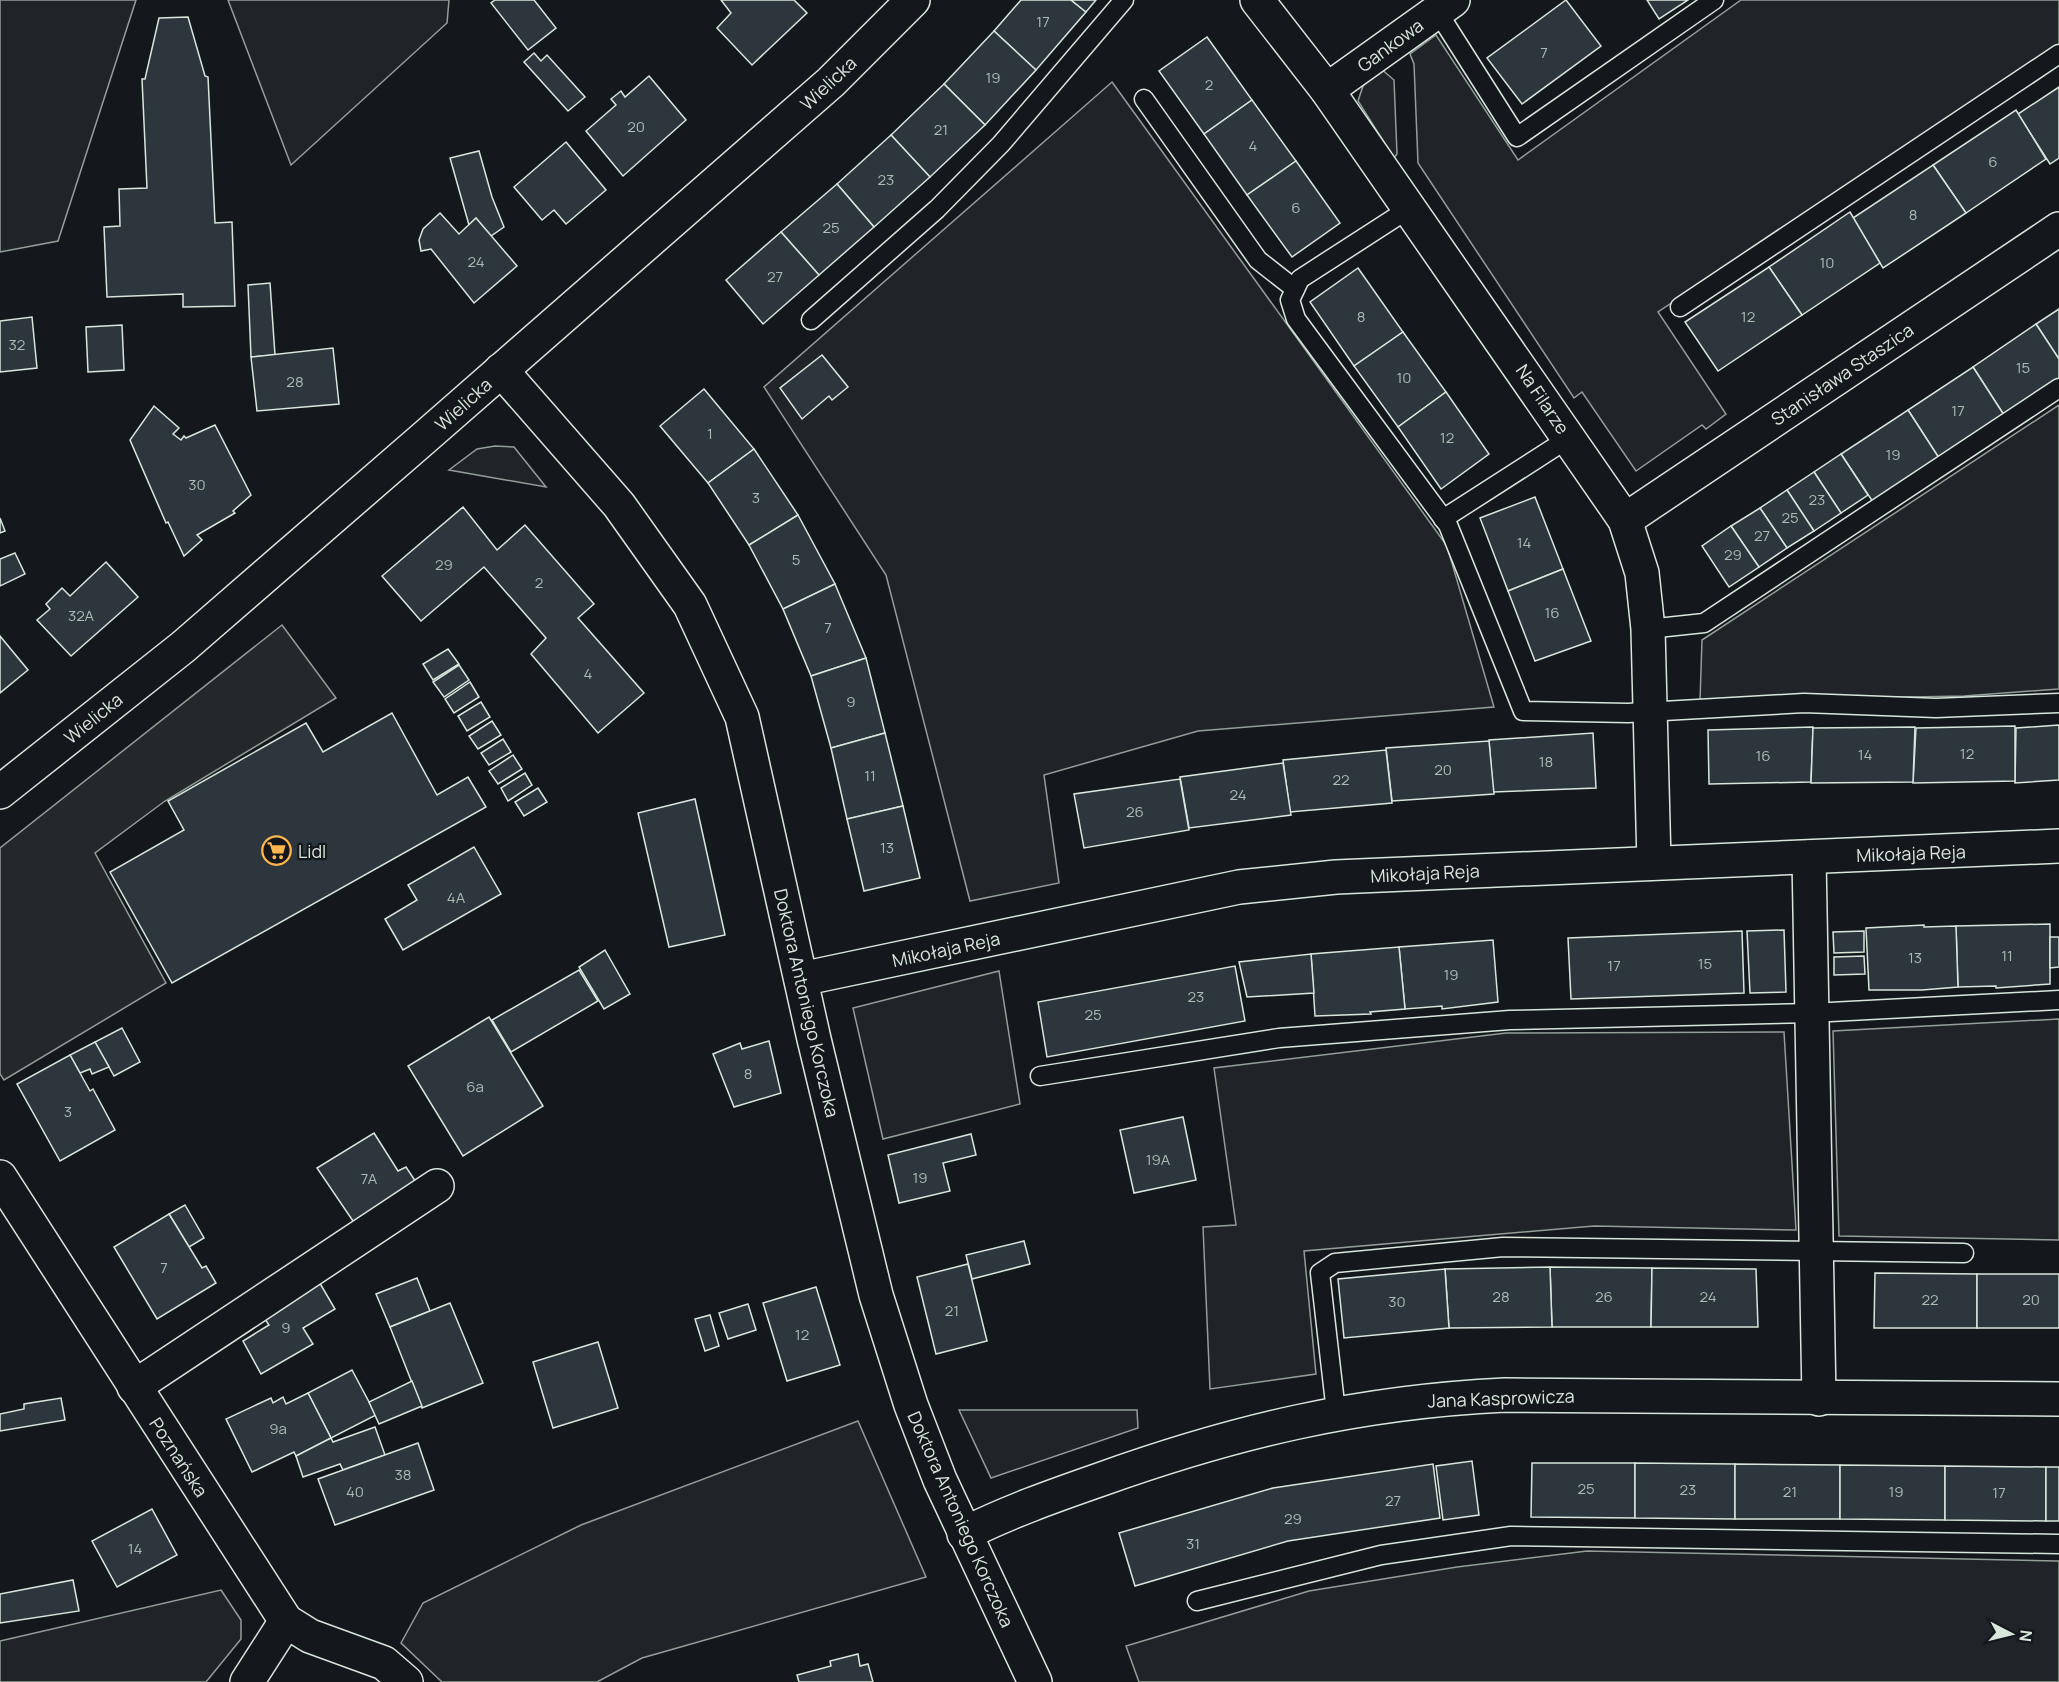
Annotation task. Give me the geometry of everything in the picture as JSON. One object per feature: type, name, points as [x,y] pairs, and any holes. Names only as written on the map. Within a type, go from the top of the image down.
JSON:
[{"type":"street","name":"Wielicka","points":[[0,792],[183,647],[831,82],[913,0]]},
{"type":"street","name":"Na Filarze","points":[[1257,0],[1327,90],[1625,520],[1642,573],[1648,629],[1654,863]]},
{"type":"street","name":"Gankowa","points":[[1327,90],[1445,6]]},
{"type":"street","name":"Stanisława Staszica","points":[[1625,520],[2059,229]]},
{"type":"street","name":"Doktora Antoniego Korczoka","points":[[501,370],[619,505],[690,605],[742,717],[876,1295],[911,1406],[964,1534],[1035,1682]]},
{"type":"street","name":"Mikołaja Reja","points":[[801,979],[1239,887],[1336,877],[2059,846]]},
{"type":"street","points":[[1809,857],[1819,1399]]},
{"type":"street","name":"Poznańska","points":[[0,1177],[286,1621],[310,1636],[384,1663],[406,1682]]},
{"type":"street","points":[[134,1388],[437,1186]]},
{"type":"street","name":"Jana Kasprowicza","points":[[964,1534],[1005,1513],[1128,1469],[1246,1432],[1336,1412],[1432,1399],[1505,1395],[2059,1399]]},
{"type":"street","points":[[248,1682],[286,1621]]},
{"type":"lane","points":[[811,320],[937,209],[1001,144],[1124,0]]},
{"type":"lane","points":[[1445,6],[1517,137],[1714,0]]},
{"type":"lane","points":[[1680,307],[2059,54]]},
{"type":"lane","points":[[1144,99],[1258,260],[1295,289]]},
{"type":"lane","points":[[1410,208],[1300,279],[1290,300],[1296,319],[1448,525],[1523,711],[1649,711],[1803,703],[1936,708],[2059,702]]},
{"type":"lane","points":[[1648,629],[1704,623],[2059,388]]},
{"type":"lane","points":[[1443,519],[1569,438]]},
{"type":"lane","points":[[1040,1076],[1279,1038],[1510,1020],[1811,1012],[2059,1000]]},
{"type":"lane","points":[[1336,1412],[1320,1273],[1335,1263],[1503,1247],[1964,1253]]},
{"type":"lane","points":[[1197,1601],[1380,1555],[1511,1536],[2059,1544]]},
{"type":"shaded area","points":[[0,0],[136,0],[58,241],[0,252]]},
{"type":"shaded area","points":[[228,0],[449,0],[447,23],[291,165]]},
{"type":"shaded area","points":[[1741,0],[2059,0],[2059,44],[1658,312],[1726,414],[1706,429],[1702,425],[1636,471],[1582,392],[1574,398],[1418,163],[1414,64],[1410,54],[1436,35],[1518,160]]},
{"type":"shaded area","points":[[1380,68],[1394,80],[1397,154],[1394,158],[1358,101],[1363,86]]},
{"type":"shaded area","points":[[1112,82],[1447,546],[1494,707],[1198,731],[1044,775],[1059,883],[970,901],[886,575],[764,387]]},
{"type":"shaded area","points":[[2059,405],[2059,689],[1964,696],[1700,701],[1702,640]]},
{"type":"shaded area","points":[[495,446],[514,447],[546,487],[449,470],[477,449]]},
{"type":"shaded area","points":[[282,625],[336,698],[165,801],[95,853],[166,983],[4,1080],[0,1074],[0,848]]},
{"type":"shaded area","points":[[999,971],[1020,1104],[883,1139],[853,1008]]},
{"type":"shaded area","points":[[2059,1019],[2059,1240],[1839,1236],[1833,1031]]},
{"type":"shaded area","points":[[1784,1032],[1796,1230],[1594,1226],[1304,1251],[1316,1374],[1210,1389],[1203,1227],[1236,1225],[1214,1068],[1506,1033]]},
{"type":"shaded area","points":[[959,1410],[1137,1410],[1138,1428],[991,1478]]},
{"type":"shaded area","points":[[858,1421],[926,1577],[642,1658],[597,1682],[442,1682],[401,1643],[423,1603],[581,1525]]},
{"type":"shaded area","points":[[1587,1551],[2059,1561],[2059,1682],[1139,1682],[1126,1646],[1309,1591],[1457,1567]]},
{"type":"shaded area","points":[[221,1590],[241,1620],[241,1639],[206,1682],[0,1682],[0,1641]]},
{"type":"building","points":[[495,0],[534,0],[556,28],[528,50],[491,3]]},
{"type":"building","points":[[721,0],[794,0],[807,13],[752,65],[717,28],[731,13]]},
{"type":"building","points":[[1021,0],[1071,0],[1086,12],[1036,70],[994,31]]},
{"type":"building","points":[[1071,0],[1096,0],[1086,12]]},
{"type":"building","points":[[1566,0],[1601,46],[1522,104],[1487,58]]},
{"type":"building","points":[[1647,0],[1688,0],[1659,19]]},
{"type":"building","points":[[188,17],[205,76],[208,77],[215,223],[232,222],[235,306],[183,307],[183,294],[107,297],[104,227],[120,226],[119,189],[147,188],[142,79],[145,79],[159,18]]},
{"type":"building","points":[[994,31],[1036,70],[985,125],[944,84]]},
{"type":"building","points":[[1207,37],[1252,100],[1204,134],[1159,71]]},
{"type":"building","points":[[534,53],[541,61],[547,55],[585,97],[568,111],[524,62]]},
{"type":"building","points":[[649,76],[686,120],[623,176],[586,131],[616,105],[611,99],[621,91],[625,97]]},
{"type":"building","points":[[944,84],[985,125],[930,177],[891,135]]},
{"type":"building","points":[[2059,87],[2059,158],[2050,164],[2018,114]]},
{"type":"building","points":[[1252,100],[1296,161],[1247,195],[1204,134]]},
{"type":"building","points":[[2016,110],[2046,159],[1966,213],[1933,165]]},
{"type":"building","points":[[891,135],[930,177],[874,227],[837,184]]},
{"type":"building","points":[[566,142],[606,190],[566,224],[554,210],[542,220],[514,187]]},
{"type":"building","points":[[479,151],[492,197],[504,227],[491,236],[476,218],[469,225],[450,158]]},
{"type":"building","points":[[1296,161],[1340,223],[1292,257],[1247,195]]},
{"type":"building","points":[[1933,165],[1966,213],[1883,268],[1853,218]]},
{"type":"building","points":[[837,184],[874,227],[819,275],[781,232]]},
{"type":"building","points":[[1850,212],[1880,263],[1802,315],[1769,267]]},
{"type":"building","points":[[440,213],[459,234],[476,218],[517,266],[474,303],[431,249],[421,251],[419,240],[423,229]]},
{"type":"building","points":[[781,232],[819,275],[763,324],[726,280]]},
{"type":"building","points":[[1769,267],[1802,315],[1718,371],[1685,322]]},
{"type":"building","points":[[1358,268],[1403,332],[1354,366],[1310,302]]},
{"type":"building","points":[[270,283],[275,355],[251,357],[248,285]]},
{"type":"building","points":[[2059,309],[2059,359],[2036,324]]},
{"type":"building","points":[[32,317],[37,368],[0,372],[0,321]]},
{"type":"building","points":[[2036,324],[2059,359],[2059,379],[2004,415],[1973,367]]},
{"type":"building","points":[[122,325],[124,370],[88,372],[86,327]]},
{"type":"building","points":[[1403,332],[1446,392],[1398,427],[1354,366]]},
{"type":"building","points":[[333,348],[339,404],[257,411],[251,357]]},
{"type":"building","points":[[822,355],[848,387],[832,400],[829,396],[802,419],[780,388]]},
{"type":"building","points":[[1973,367],[2004,415],[1939,458],[1908,410]]},
{"type":"building","points":[[704,389],[754,449],[708,483],[660,426]]},
{"type":"building","points":[[1446,392],[1489,454],[1441,489],[1398,427]]},
{"type":"building","points":[[154,406],[179,428],[173,434],[181,440],[184,436],[186,438],[215,425],[251,495],[233,511],[235,513],[197,535],[202,540],[184,556],[168,522],[166,523],[130,440]]},
{"type":"building","points":[[1908,410],[1939,458],[1873,502],[1841,454]]},
{"type":"building","points":[[754,449],[798,515],[749,545],[708,483]]},
{"type":"building","points":[[1841,454],[1868,495],[1841,513],[1814,472]]},
{"type":"building","points":[[1814,472],[1841,513],[1814,531],[1787,490]]},
{"type":"building","points":[[1787,490],[1814,531],[1787,548],[1760,508]]},
{"type":"building","points":[[1535,497],[1563,569],[1508,591],[1480,518]]},
{"type":"building","points":[[463,507],[497,550],[525,525],[594,604],[578,618],[644,693],[598,733],[531,654],[546,638],[484,567],[421,621],[382,576]]},
{"type":"building","points":[[1760,508],[1787,548],[1759,567],[1731,526]]},
{"type":"building","points":[[798,515],[835,584],[783,609],[749,545]]},
{"type":"building","points":[[0,518],[5,531],[0,533]]},
{"type":"building","points":[[1731,526],[1759,567],[1729,587],[1702,546]]},
{"type":"building","points":[[15,553],[25,574],[0,586],[0,559]]},
{"type":"building","points":[[106,562],[138,597],[71,656],[37,620],[50,609],[46,604],[62,588],[70,596]]},
{"type":"building","points":[[1563,569],[1591,641],[1535,661],[1508,591]]},
{"type":"building","points":[[835,584],[866,658],[811,676],[783,609]]},
{"type":"building","points":[[0,636],[28,670],[0,693]]},
{"type":"building","points":[[448,649],[459,664],[433,680],[423,664]]},
{"type":"building","points":[[866,658],[885,733],[831,748],[811,676]]},
{"type":"building","points":[[459,665],[469,680],[444,697],[433,682]]},
{"type":"building","points":[[470,682],[479,697],[454,713],[445,699]]},
{"type":"building","points":[[481,702],[490,717],[467,731],[458,716]]},
{"type":"building","name":"Lidl","points":[[392,713],[437,795],[468,777],[486,807],[172,983],[110,872],[184,830],[168,801],[306,723],[323,752]]},
{"type":"building","points":[[492,721],[501,735],[478,749],[469,736]]},
{"type":"building","points":[[2059,725],[2059,780],[2015,783],[2016,728]]},
{"type":"building","points":[[2015,726],[2015,781],[1913,783],[1916,728]]},
{"type":"building","points":[[1813,727],[1811,782],[1709,784],[1708,730]]},
{"type":"building","points":[[1915,727],[1913,782],[1811,783],[1813,728]]},
{"type":"building","points":[[885,733],[903,806],[847,819],[831,748]]},
{"type":"building","points":[[1593,733],[1596,788],[1493,792],[1489,740]]},
{"type":"building","points":[[503,739],[511,752],[489,765],[481,753]]},
{"type":"building","points":[[1489,741],[1494,794],[1392,801],[1386,748]]},
{"type":"building","points":[[1386,750],[1392,803],[1290,812],[1283,760]]},
{"type":"building","points":[[513,755],[522,769],[498,784],[489,771]]},
{"type":"building","points":[[1283,763],[1291,815],[1189,828],[1180,777]]},
{"type":"building","points":[[525,773],[532,785],[508,801],[501,788]]},
{"type":"building","points":[[1180,779],[1189,830],[1084,848],[1074,794]]},
{"type":"building","points":[[538,788],[547,802],[524,816],[515,802]]},
{"type":"building","points":[[695,799],[725,935],[669,947],[638,813]]},
{"type":"building","points":[[903,806],[920,878],[864,891],[847,819]]},
{"type":"building","points":[[474,847],[501,894],[403,950],[385,919],[417,900],[408,885]]},
{"type":"building","points":[[2050,924],[2050,984],[1996,988],[1996,986],[1958,987],[1956,926]]},
{"type":"building","points":[[1924,925],[1924,927],[1956,926],[1958,987],[1869,990],[1866,928]]},
{"type":"building","points":[[1784,930],[1786,992],[1750,993],[1747,931]]},
{"type":"building","points":[[1742,931],[1744,993],[1571,999],[1568,938]]},
{"type":"building","points":[[1864,931],[1864,952],[1834,953],[1833,932]]},
{"type":"building","points":[[2050,937],[2059,937],[2059,967],[2050,968]]},
{"type":"building","points":[[1493,940],[1498,1002],[1442,1009],[1442,1006],[1405,1009],[1399,947]]},
{"type":"building","points":[[1399,947],[1405,1009],[1370,1012],[1371,1014],[1315,1016],[1311,954]]},
{"type":"building","points":[[605,950],[630,994],[604,1009],[579,967]]},
{"type":"building","points":[[1311,954],[1314,993],[1247,997],[1239,962]]},
{"type":"building","points":[[1864,956],[1865,974],[1834,975],[1834,957]]},
{"type":"building","points":[[1235,966],[1245,1021],[1047,1057],[1038,1002]]},
{"type":"building","points":[[579,970],[598,1001],[511,1052],[492,1020]]},
{"type":"building","points":[[489,1017],[543,1106],[463,1156],[408,1066]]},
{"type":"building","points":[[122,1028],[140,1062],[114,1076],[95,1042]]},
{"type":"building","points":[[769,1041],[781,1093],[734,1107],[713,1054],[740,1043],[742,1049]]},
{"type":"building","points":[[95,1042],[109,1067],[92,1074],[90,1069],[80,1073],[70,1055]]},
{"type":"building","points":[[70,1055],[90,1091],[93,1089],[115,1130],[60,1161],[17,1084]]},
{"type":"building","points":[[1183,1117],[1196,1180],[1134,1193],[1120,1130]]},
{"type":"building","points":[[374,1133],[398,1171],[406,1167],[418,1185],[355,1224],[317,1168]]},
{"type":"building","points":[[971,1134],[976,1155],[943,1163],[950,1191],[899,1203],[888,1155]]},
{"type":"building","points":[[185,1205],[204,1238],[189,1247],[169,1214]]},
{"type":"building","points":[[169,1214],[202,1268],[206,1266],[216,1283],[157,1319],[114,1247]]},
{"type":"building","points":[[1024,1241],[1030,1264],[972,1279],[966,1255]]},
{"type":"building","points":[[968,1264],[987,1341],[936,1354],[917,1277]]},
{"type":"building","points":[[1550,1267],[1652,1268],[1651,1327],[1552,1327]]},
{"type":"building","points":[[1550,1267],[1552,1327],[1449,1328],[1445,1269]]},
{"type":"building","points":[[1652,1268],[1756,1269],[1758,1327],[1651,1327]]},
{"type":"building","points":[[1445,1269],[1449,1328],[1344,1338],[1338,1279]]},
{"type":"building","points":[[1875,1273],[1977,1274],[1977,1328],[1874,1328]]},
{"type":"building","points":[[1977,1274],[2059,1274],[2059,1328],[1977,1328]]},
{"type":"building","points":[[417,1278],[430,1311],[390,1327],[376,1294]]},
{"type":"building","points":[[318,1280],[335,1309],[303,1328],[313,1344],[261,1374],[243,1341],[269,1325],[261,1313]]},
{"type":"building","points":[[816,1287],[840,1365],[787,1381],[763,1303]]},
{"type":"building","points":[[450,1303],[483,1383],[422,1408],[390,1327]]},
{"type":"building","points":[[748,1304],[756,1330],[728,1339],[719,1313]]},
{"type":"building","points":[[710,1315],[719,1346],[705,1351],[695,1319]]},
{"type":"building","points":[[598,1342],[618,1408],[553,1428],[533,1362]]},
{"type":"building","points":[[352,1370],[376,1415],[331,1438],[308,1393]]},
{"type":"building","points":[[412,1381],[422,1406],[379,1424],[369,1402]]},
{"type":"building","points":[[308,1393],[331,1438],[296,1456],[294,1452],[252,1472],[226,1419],[271,1398],[273,1403],[283,1397],[286,1404]]},
{"type":"building","points":[[61,1398],[65,1420],[0,1431],[0,1414],[24,1409],[24,1404]]},
{"type":"building","points":[[375,1427],[385,1455],[343,1470],[340,1464],[303,1477],[296,1456],[331,1438],[333,1442]]},
{"type":"building","points":[[418,1443],[434,1490],[335,1525],[318,1479]]},
{"type":"building","points":[[1472,1461],[1479,1515],[1443,1520],[1436,1466]]},
{"type":"building","points":[[1532,1463],[1635,1463],[1635,1518],[1531,1517]]},
{"type":"building","points":[[1635,1463],[1735,1464],[1735,1519],[1635,1518]]},
{"type":"building","points":[[1433,1464],[1440,1518],[1288,1541],[1135,1586],[1119,1533],[1273,1488]]},
{"type":"building","points":[[1735,1464],[1840,1465],[1840,1519],[1735,1519]]},
{"type":"building","points":[[1840,1465],[1945,1466],[1945,1520],[1840,1519]]},
{"type":"building","points":[[1945,1466],[2046,1467],[2046,1521],[1945,1520]]},
{"type":"building","points":[[2046,1467],[2059,1467],[2059,1521],[2046,1521]]},
{"type":"building","points":[[152,1509],[177,1555],[117,1587],[92,1541]]},
{"type":"building","points":[[73,1580],[79,1611],[0,1623],[0,1594]]},
{"type":"building","points":[[858,1654],[860,1666],[868,1664],[873,1682],[799,1682],[797,1675],[831,1666],[830,1661]]},
{"type":"place","name":"Lidl","points":[[277,851]]}]
